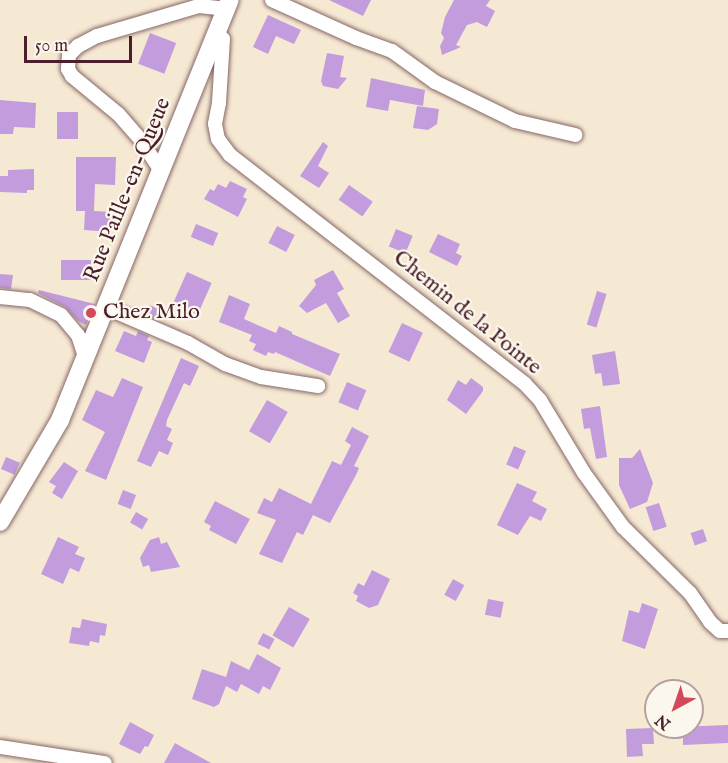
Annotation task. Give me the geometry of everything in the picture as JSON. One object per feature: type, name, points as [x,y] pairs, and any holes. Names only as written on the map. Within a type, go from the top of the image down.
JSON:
[{"type":"main road","name":"Rue Paille-en-Queue","points":[[0,522],[60,420],[229,4]]},
{"type":"street","points":[[272,0],[356,38],[392,51],[435,82],[515,121],[575,135]]},
{"type":"street","points":[[161,171],[140,139],[118,114],[72,76],[68,69],[69,55],[78,46],[97,36],[199,6],[229,4]]},
{"type":"street","name":"Chemin de la Pointe","points":[[217,33],[223,39],[219,103],[215,124],[218,139],[230,155],[525,384],[540,400],[584,473],[623,527],[690,593],[710,622],[720,631],[728,631]]},
{"type":"street","points":[[0,297],[30,300],[61,315],[78,335],[86,359]]},
{"type":"street","points":[[107,308],[252,373],[318,386]]},
{"type":"street","points":[[0,747],[105,763]]},
{"type":"building","points":[[329,0],[371,0],[363,16]]},
{"type":"building","points":[[454,0],[490,0],[486,6],[495,11],[487,27],[477,22],[467,25],[456,45],[461,47],[442,55],[440,46],[444,38],[441,33],[445,17]]},
{"type":"building","points":[[268,15],[301,30],[294,44],[276,36],[268,54],[253,47]]},
{"type":"building","points":[[150,33],[176,43],[164,74],[138,64]]},
{"type":"building","points":[[327,53],[344,56],[340,77],[347,78],[338,89],[323,86],[321,81]]},
{"type":"building","points":[[371,78],[425,90],[423,106],[390,100],[388,111],[366,107]]},
{"type":"building","points":[[0,100],[36,103],[35,128],[14,127],[13,134],[0,134]]},
{"type":"building","points":[[417,106],[439,109],[437,124],[428,130],[413,128]]},
{"type":"building","points":[[57,112],[78,112],[78,139],[57,139]]},
{"type":"building","points":[[323,142],[328,146],[318,166],[329,173],[319,188],[300,176]]},
{"type":"building","points":[[76,157],[116,157],[115,185],[95,184],[94,211],[111,212],[110,232],[84,230],[85,211],[76,211]]},
{"type":"building","points":[[34,169],[34,190],[27,190],[27,193],[0,192],[0,176],[8,176],[8,170]]},
{"type":"building","points":[[230,181],[247,189],[243,197],[247,199],[238,217],[204,199],[210,189],[214,191],[218,184],[226,188]]},
{"type":"building","points":[[349,185],[373,202],[362,216],[339,200]]},
{"type":"building","points":[[196,224],[218,233],[213,246],[191,237]]},
{"type":"building","points":[[277,226],[295,235],[286,252],[268,243]]},
{"type":"building","points":[[396,229],[413,236],[406,253],[389,247]]},
{"type":"building","points":[[438,234],[460,244],[456,253],[462,256],[457,266],[429,252]]},
{"type":"building","points":[[61,260],[91,260],[91,280],[61,280]]},
{"type":"building","points":[[333,270],[344,289],[337,293],[350,316],[338,323],[326,303],[307,313],[299,306],[316,285],[314,280]]},
{"type":"building","points":[[187,272],[212,283],[197,315],[173,304]]},
{"type":"building","points":[[0,274],[13,275],[11,289],[0,288]]},
{"type":"building","points":[[39,290],[95,304],[86,325],[78,321],[65,307],[38,293]]},
{"type":"building","points":[[597,291],[607,294],[596,327],[587,324]]},
{"type":"building","points":[[229,295],[250,304],[244,319],[276,333],[279,326],[292,334],[340,354],[330,376],[275,352],[274,354],[268,352],[266,356],[253,350],[256,344],[249,341],[252,335],[219,322]]},
{"type":"building","points":[[150,305],[160,310],[156,319],[145,315]]},
{"type":"building","points":[[402,323],[423,333],[409,362],[388,352]]},
{"type":"building","points":[[124,331],[136,336],[138,331],[149,336],[147,340],[152,342],[144,363],[115,351]]},
{"type":"building","points":[[615,351],[620,384],[603,386],[601,373],[595,374],[592,355]]},
{"type":"building","points":[[181,358],[199,366],[190,386],[184,383],[167,420],[166,426],[172,429],[167,440],[173,443],[168,455],[159,451],[151,467],[137,461]]},
{"type":"building","points":[[122,378],[143,387],[106,480],[85,471],[105,432],[82,420],[96,390],[113,397]]},
{"type":"building","points":[[471,378],[483,387],[483,391],[466,414],[447,400],[458,380],[466,385]]},
{"type":"building","points":[[347,382],[366,390],[358,410],[338,402]]},
{"type":"building","points":[[267,400],[288,412],[270,443],[249,431]]},
{"type":"building","points":[[600,406],[607,457],[596,459],[590,428],[584,429],[581,409]]},
{"type":"building","points":[[352,427],[369,436],[354,466],[359,468],[356,475],[330,523],[313,515],[303,535],[297,532],[282,563],[259,554],[276,520],[257,513],[264,498],[272,502],[279,488],[311,504],[332,461],[341,465],[351,445],[345,441]]},
{"type":"building","points":[[514,446],[526,451],[518,469],[506,464]]},
{"type":"building","points":[[640,449],[653,483],[647,502],[630,509],[619,485],[619,458],[632,458]]},
{"type":"building","points":[[6,457],[20,463],[15,475],[1,469]]},
{"type":"building","points":[[64,462],[78,471],[62,499],[52,493],[56,486],[49,482]]},
{"type":"building","points":[[517,483],[537,492],[532,501],[547,509],[541,521],[530,516],[518,535],[497,525]]},
{"type":"building","points":[[123,490],[136,495],[131,509],[118,504]]},
{"type":"building","points":[[215,501],[250,519],[236,544],[209,530],[211,526],[204,522]]},
{"type":"building","points":[[659,503],[667,527],[653,531],[646,507]]},
{"type":"building","points":[[136,512],[148,519],[142,529],[130,522]]},
{"type":"building","points":[[703,529],[707,541],[695,545],[691,533]]},
{"type":"building","points":[[58,537],[79,547],[75,554],[85,558],[79,572],[70,568],[63,584],[41,574]]},
{"type":"building","points":[[159,537],[161,544],[167,542],[180,567],[151,572],[149,565],[143,567],[140,558],[150,540]]},
{"type":"building","points":[[372,570],[390,579],[378,605],[369,608],[356,601],[358,596],[353,593],[358,583],[364,586]]},
{"type":"building","points":[[453,579],[464,585],[456,601],[444,595]]},
{"type":"building","points":[[488,599],[504,602],[501,618],[485,615]]},
{"type":"building","points":[[642,603],[658,609],[645,649],[622,641],[629,610],[639,613]]},
{"type":"building","points":[[289,607],[310,619],[293,648],[272,636]]},
{"type":"building","points":[[82,619],[107,624],[105,636],[100,635],[99,643],[90,641],[89,646],[69,643],[72,627],[80,628]]},
{"type":"building","points":[[263,633],[275,639],[269,650],[258,644]]},
{"type":"building","points":[[257,654],[281,668],[270,690],[263,686],[259,694],[241,684],[237,692],[226,686],[219,704],[214,707],[192,699],[202,669],[226,677],[231,661],[249,670]]},
{"type":"building","points":[[130,722],[154,735],[148,747],[145,746],[140,754],[119,744]]},
{"type":"building","points":[[728,725],[728,743],[683,745],[683,739],[704,739],[704,726]]},
{"type":"building","points":[[644,728],[644,739],[654,739],[654,744],[642,744],[643,756],[627,757],[626,729]]},
{"type":"building","points":[[175,743],[182,747],[211,763],[164,763]]},
{"type":"place","name":"Chez Milo","points":[[91,313]]}]
